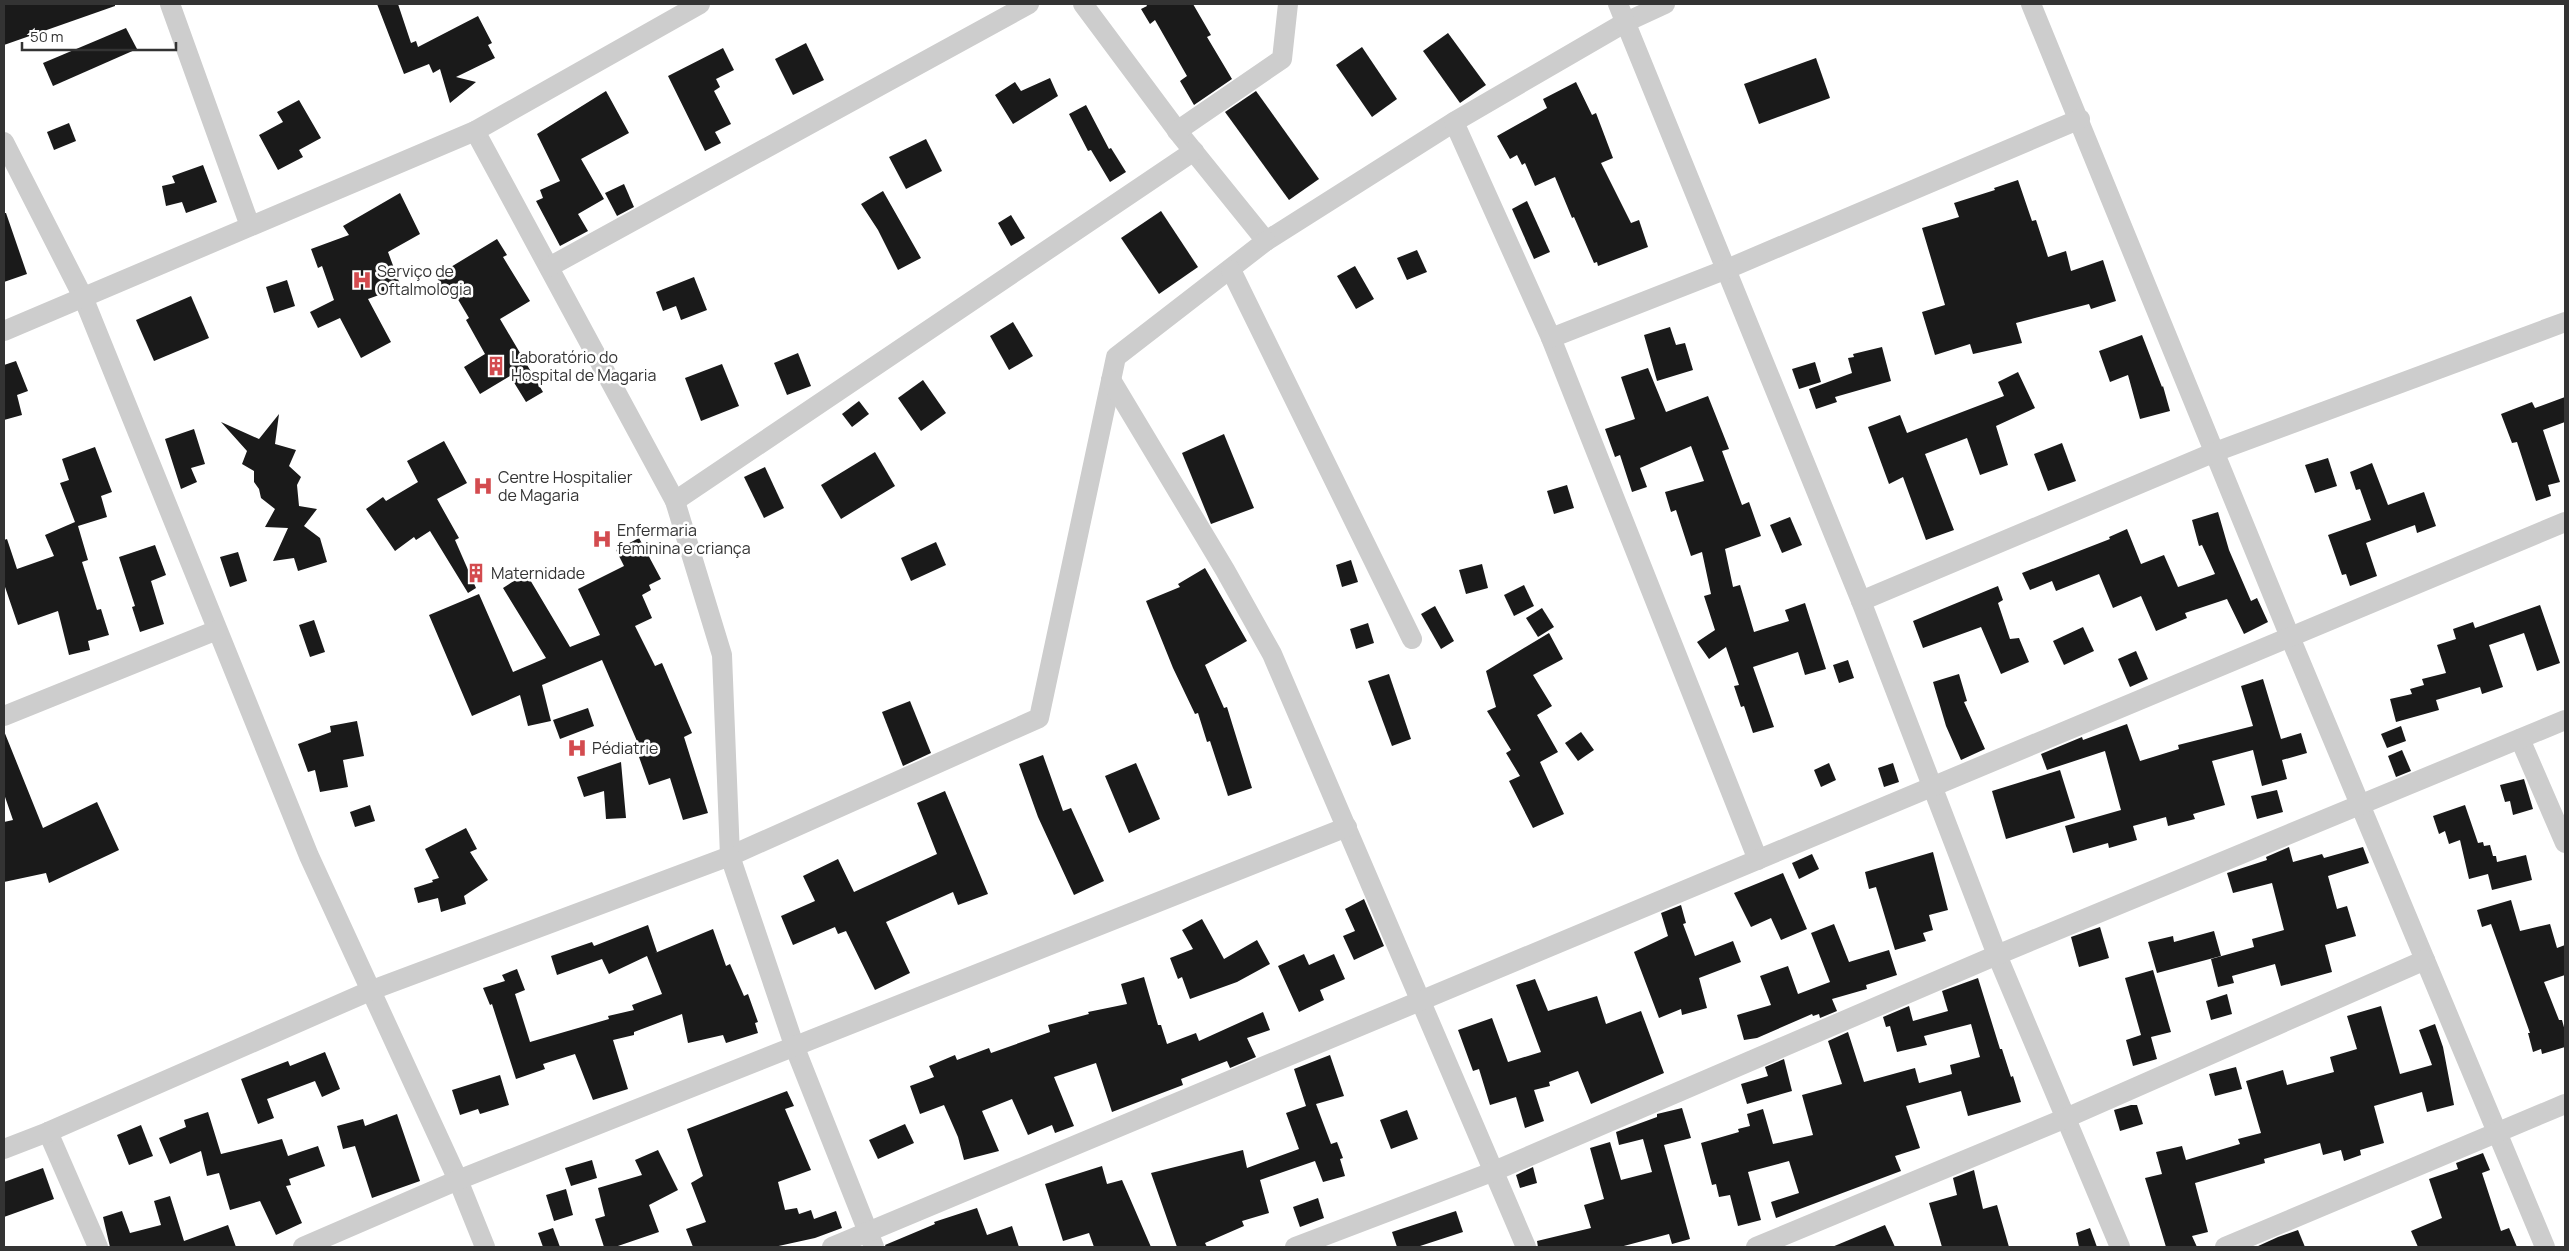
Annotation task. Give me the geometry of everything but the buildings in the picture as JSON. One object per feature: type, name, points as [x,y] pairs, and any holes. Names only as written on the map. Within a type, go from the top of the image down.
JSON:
[{"type":"street","points":[[170,4],[250,226]]},
{"type":"street","points":[[4,331],[476,131],[700,4]]},
{"type":"street","points":[[549,267],[1029,4]]},
{"type":"street","points":[[1083,4],[1177,130],[1266,241]]},
{"type":"street","points":[[1177,130],[1282,59],[1288,4]]},
{"type":"street","points":[[1618,4],[1861,601],[1997,955],[2120,1247]]},
{"type":"street","points":[[4,1149],[48,1132],[372,990],[730,856],[1039,718],[1116,357],[1231,270],[1266,241],[1454,122],[1626,22],[1665,4]]},
{"type":"street","points":[[2031,4],[2080,119],[2290,637],[2545,1247]]},
{"type":"street","points":[[1551,338],[1727,269],[2080,119]]},
{"type":"street","points":[[1454,122],[1551,338],[1758,860]]},
{"type":"street","points":[[476,131],[675,501],[722,655],[730,856],[795,1048],[872,1240]]},
{"type":"street","points":[[4,142],[83,297],[309,856],[458,1180],[485,1247]]},
{"type":"street","points":[[675,501],[1194,150]]},
{"type":"street","points":[[1231,270],[1412,638]]},
{"type":"street","points":[[1861,601],[2215,452],[2565,322]]},
{"type":"street","points":[[1112,380],[1226,570],[1272,654],[1422,1000],[1492,1172],[1526,1247]]},
{"type":"street","points":[[832,1247],[872,1240],[1422,1000],[2565,522]]},
{"type":"street","points":[[4,716],[217,630]]},
{"type":"street","points":[[1295,1247],[1492,1172],[1997,955],[2565,720]]},
{"type":"street","points":[[2520,739],[2565,843]]},
{"type":"street","points":[[303,1247],[458,1180],[795,1048],[1347,827]]},
{"type":"street","points":[[1756,1247],[2066,1118],[2425,960]]},
{"type":"street","points":[[2225,1247],[2565,1104]]},
{"type":"street","points":[[48,1132],[98,1247]]},
{"type":"place","name":"Serviço de Oftalmologia","points":[[362,280]]},
{"type":"place","name":"Laboratório do Hospital de Magaria","points":[[496,366]]},
{"type":"place","name":"Centre Hospitalier de Magaria","points":[[483,486]]},
{"type":"place","name":"Enfermaria feminina e criança","points":[[602,539]]},
{"type":"place","name":"Maternidade","points":[[476,573]]},
{"type":"place","name":"Pédiatrie","points":[[577,748]]}]
